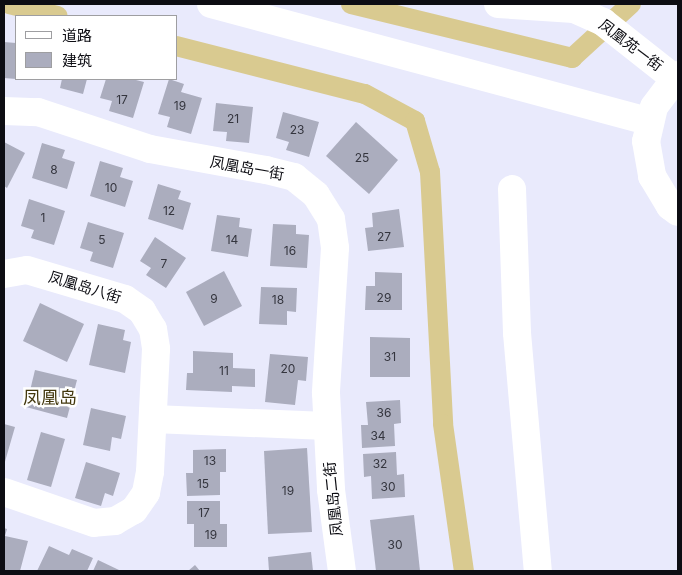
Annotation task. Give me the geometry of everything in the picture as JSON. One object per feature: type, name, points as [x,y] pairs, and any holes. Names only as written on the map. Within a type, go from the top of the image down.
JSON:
[{"type":"street","points":[[210,4],[648,121]]},
{"type":"street","name":"凤凰苑一街","points":[[498,4],[574,9],[608,25],[676,77]]},
{"type":"street","points":[[676,77],[648,121],[646,142],[652,176],[670,206],[678,212]]},
{"type":"street","name":"凤凰岛一街","points":[[4,111],[38,112],[150,149],[266,170],[294,177],[316,194],[331,219],[335,248],[326,345],[327,426]]},
{"type":"street","points":[[512,189],[517,333],[538,571]]},
{"type":"street","name":"凤凰岛八街","points":[[4,274],[27,270],[125,299],[142,311],[153,329],[156,349],[153,419],[146,493],[134,510],[115,521],[94,523],[4,492]]},
{"type":"street","points":[[153,419],[327,426]]},
{"type":"street","name":"凤凰岛二街","points":[[327,426],[331,490],[342,571]]},
{"type":"building","points":[[4,42],[15,43],[15,79],[4,78]]},
{"type":"building","points":[[62,80],[87,80],[83,94],[60,88]]},
{"type":"building","points":[[106,80],[136,80],[144,82],[133,118],[109,111],[112,101],[100,98]]},
{"type":"building","points":[[169,80],[184,84],[181,92],[202,98],[191,134],[167,127],[170,117],[158,114]]},
{"type":"building","points":[[216,103],[253,107],[249,143],[226,141],[227,132],[213,131]]},
{"type":"building","points":[[283,112],[319,122],[309,157],[286,150],[289,142],[276,138]]},
{"type":"building","points":[[356,122],[398,160],[369,194],[326,156]]},
{"type":"building","points":[[4,142],[25,153],[7,188],[4,186]]},
{"type":"building","points":[[42,143],[65,150],[62,158],[75,162],[67,189],[32,178]]},
{"type":"building","points":[[100,161],[123,168],[120,177],[133,181],[125,207],[90,196]]},
{"type":"building","points":[[158,184],[181,191],[178,199],[191,203],[183,230],[148,219]]},
{"type":"building","points":[[29,199],[65,211],[54,245],[31,238],[34,230],[21,226]]},
{"type":"building","points":[[399,209],[404,247],[368,251],[365,228],[373,227],[372,213]]},
{"type":"building","points":[[217,215],[240,218],[239,227],[252,229],[248,257],[211,251]]},
{"type":"building","points":[[88,222],[124,233],[113,268],[90,261],[93,252],[80,248]]},
{"type":"building","points":[[273,224],[296,225],[296,234],[309,235],[307,268],[270,266]]},
{"type":"building","points":[[155,237],[186,258],[166,288],[146,275],[151,268],[140,261]]},
{"type":"building","points":[[224,271],[242,306],[204,326],[186,292]]},
{"type":"building","points":[[375,272],[402,273],[402,310],[365,310],[366,286],[375,286]]},
{"type":"building","points":[[261,287],[297,288],[296,312],[287,311],[287,325],[259,324]]},
{"type":"building","points":[[40,303],[84,324],[67,362],[23,341]]},
{"type":"building","points":[[98,324],[125,330],[123,340],[131,342],[125,373],[89,365]]},
{"type":"building","points":[[370,337],[410,338],[410,377],[370,377]]},
{"type":"building","points":[[193,351],[233,353],[233,368],[255,369],[255,387],[232,386],[232,392],[186,390],[187,373],[193,373]]},
{"type":"building","points":[[270,354],[308,357],[306,381],[298,380],[295,405],[265,402]]},
{"type":"building","points":[[35,370],[77,380],[67,418],[26,407]]},
{"type":"building","points":[[400,400],[401,423],[394,424],[395,446],[362,448],[361,425],[368,425],[366,402]]},
{"type":"building","points":[[91,408],[126,416],[121,439],[112,437],[110,451],[83,445]]},
{"type":"building","points":[[4,424],[15,427],[4,465]]},
{"type":"building","points":[[41,432],[65,439],[51,487],[27,480]]},
{"type":"building","points":[[307,448],[312,532],[268,534],[264,451]]},
{"type":"building","points":[[226,449],[226,472],[220,472],[220,495],[187,496],[186,473],[193,473],[193,450]]},
{"type":"building","points":[[396,452],[397,475],[404,474],[405,497],[372,499],[371,476],[364,477],[363,454]]},
{"type":"building","points":[[86,462],[120,473],[113,496],[105,493],[101,506],[75,498]]},
{"type":"building","points":[[187,501],[220,501],[220,524],[227,524],[227,547],[194,547],[194,524],[187,524]]},
{"type":"building","points":[[414,515],[420,571],[376,571],[370,520]]},
{"type":"building","points":[[4,528],[7,529],[5,536],[28,541],[20,571],[4,570]]},
{"type":"building","points":[[49,546],[69,555],[72,549],[93,558],[87,571],[37,571]]},
{"type":"building","points":[[311,552],[313,571],[269,571],[268,557]]},
{"type":"building","points":[[98,560],[119,570],[119,571],[93,571]]},
{"type":"building","points":[[195,565],[200,571],[188,571]]},
{"type":"waterway","points":[[9,4],[54,15]]},
{"type":"waterway","points":[[351,4],[572,58],[631,4]]},
{"type":"waterway","points":[[178,47],[365,94],[415,121],[430,172],[443,424],[464,571]]},
{"type":"district","name":"凤凰岛","points":[[50,398]]}]
